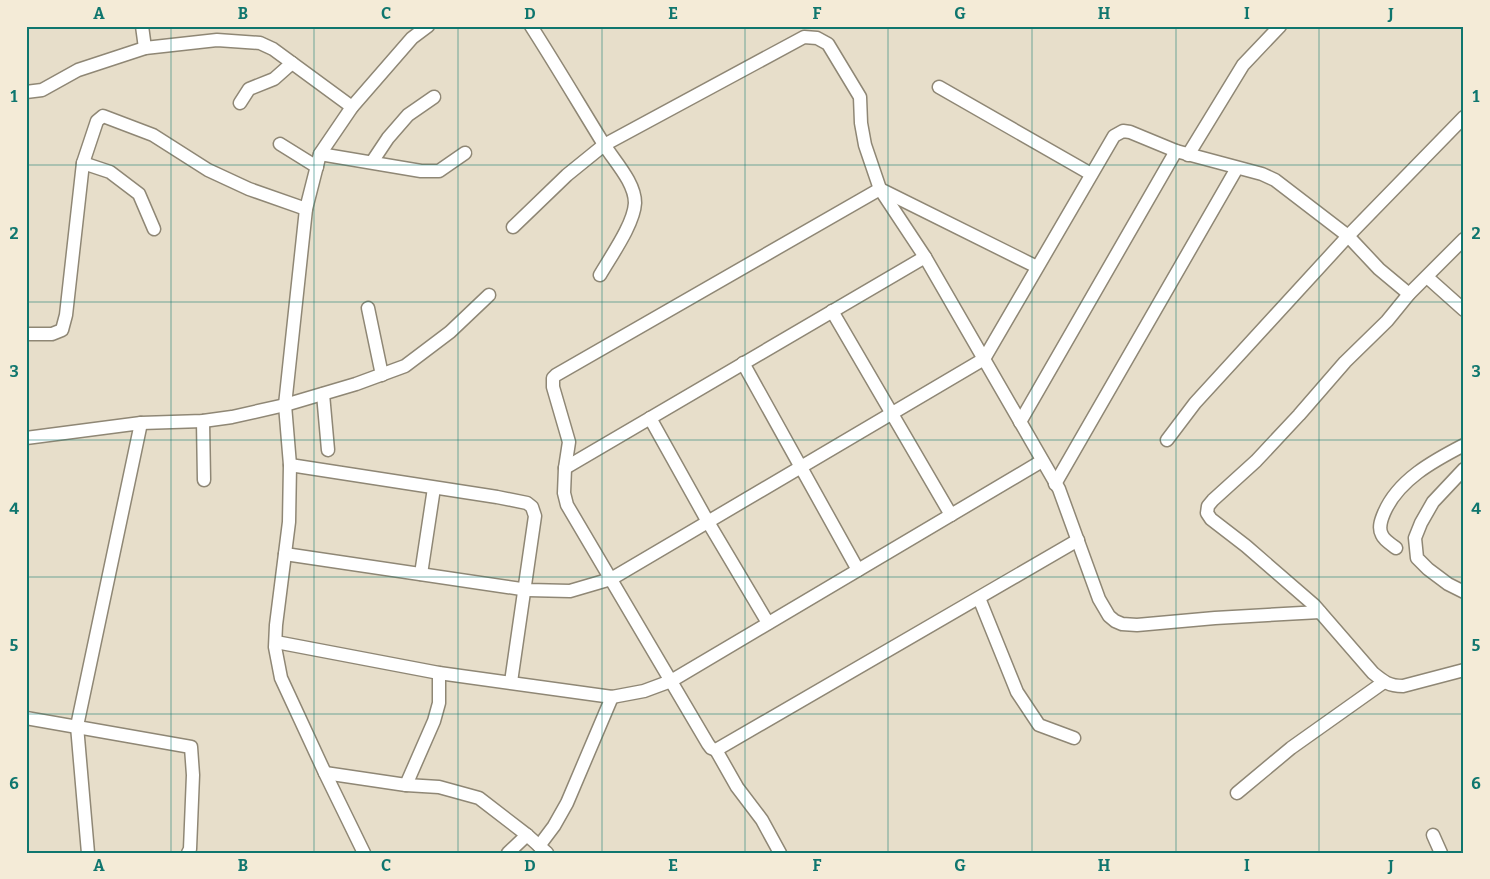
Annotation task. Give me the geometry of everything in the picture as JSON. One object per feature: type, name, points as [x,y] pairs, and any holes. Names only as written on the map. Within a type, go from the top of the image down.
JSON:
[{"type":"street","points":[[142,26],[145,48]]},
{"type":"street","points":[[364,853],[281,678],[276,642],[276,625],[289,522],[290,465],[285,405],[306,209],[320,154],[352,107],[412,38],[428,26]]},
{"type":"street","points":[[531,26],[630,184],[635,202],[632,218],[600,274]]},
{"type":"street","points":[[1020,422],[1182,153],[1243,65],[1280,26]]},
{"type":"street","points":[[513,227],[567,175],[604,145],[804,37],[816,38],[828,44],[860,97],[861,123],[865,145],[880,189],[925,257],[1056,484],[1066,504],[1098,599],[1104,610],[1115,621],[1122,624],[1320,612]]},
{"type":"street","points":[[26,92],[42,90],[78,70],[145,48],[217,40],[260,43],[273,49],[352,107]]},
{"type":"street","points":[[240,103],[249,89],[274,79],[292,63]]},
{"type":"street","points":[[939,87],[1092,174]]},
{"type":"street","points":[[372,162],[388,138],[408,115],[434,97]]},
{"type":"street","points":[[26,334],[52,334],[62,330],[66,315],[83,162],[97,121],[103,116],[153,135],[208,170],[249,188],[306,209]]},
{"type":"street","points":[[1167,440],[1195,403],[1348,236],[1464,117]]},
{"type":"street","points":[[285,554],[525,590],[570,591],[611,578],[984,359],[1118,132],[1130,132],[1182,153],[1262,174],[1275,180],[1348,236],[1379,269],[1409,294]]},
{"type":"street","points":[[280,144],[317,167]]},
{"type":"street","points":[[320,154],[421,171],[440,171],[465,153]]},
{"type":"street","points":[[83,162],[110,172],[139,194],[154,229]]},
{"type":"street","points":[[1056,484],[1237,168]]},
{"type":"street","points":[[880,189],[1037,267]]},
{"type":"street","points":[[780,853],[762,820],[737,788],[716,750],[711,748],[567,505],[564,493],[565,468],[570,442],[552,382],[556,375],[880,189]]},
{"type":"street","points":[[1464,239],[1409,294],[1387,321],[1345,362],[1256,461],[1212,500],[1208,506],[1207,513],[1211,519],[1246,546],[1314,605],[1373,673],[1384,682],[1393,686],[1403,686],[1464,670]]},
{"type":"street","points":[[565,468],[925,257]]},
{"type":"street","points":[[1426,277],[1464,310]]},
{"type":"street","points":[[26,438],[141,423],[203,421],[232,417],[323,394],[405,366],[450,332],[489,295]]},
{"type":"street","points":[[368,308],[382,375]]},
{"type":"street","points":[[832,311],[951,515]]},
{"type":"street","points":[[744,363],[858,570]]},
{"type":"street","points":[[323,394],[328,450]]},
{"type":"street","points":[[650,418],[708,522],[768,623]]},
{"type":"street","points":[[203,421],[204,480]]},
{"type":"street","points":[[88,853],[77,726],[141,423]]},
{"type":"street","points":[[1396,548],[1382,536],[1380,522],[1389,501],[1422,468],[1464,445]]},
{"type":"street","points":[[276,642],[439,673],[612,697],[644,690],[671,681],[1042,461]]},
{"type":"street","points":[[290,465],[498,497],[528,503],[532,506],[535,516],[510,682]]},
{"type":"street","points":[[1464,469],[1433,502],[1415,538],[1417,558],[1428,570],[1448,584],[1464,592]]},
{"type":"street","points":[[421,574],[434,488]]},
{"type":"street","points":[[716,750],[1078,540]]},
{"type":"street","points":[[979,598],[1016,692],[1038,725],[1074,738]]},
{"type":"street","points":[[406,785],[434,721],[439,703],[439,673]]},
{"type":"street","points":[[1237,793],[1291,748],[1384,682]]},
{"type":"street","points":[[325,773],[406,785],[439,787],[479,798],[543,849],[567,803],[612,697]]},
{"type":"street","points":[[26,718],[191,747],[192,794],[190,849],[188,853]]},
{"type":"street","points":[[508,853],[527,835]]},
{"type":"street","points":[[1432,835],[1441,853]]}]
